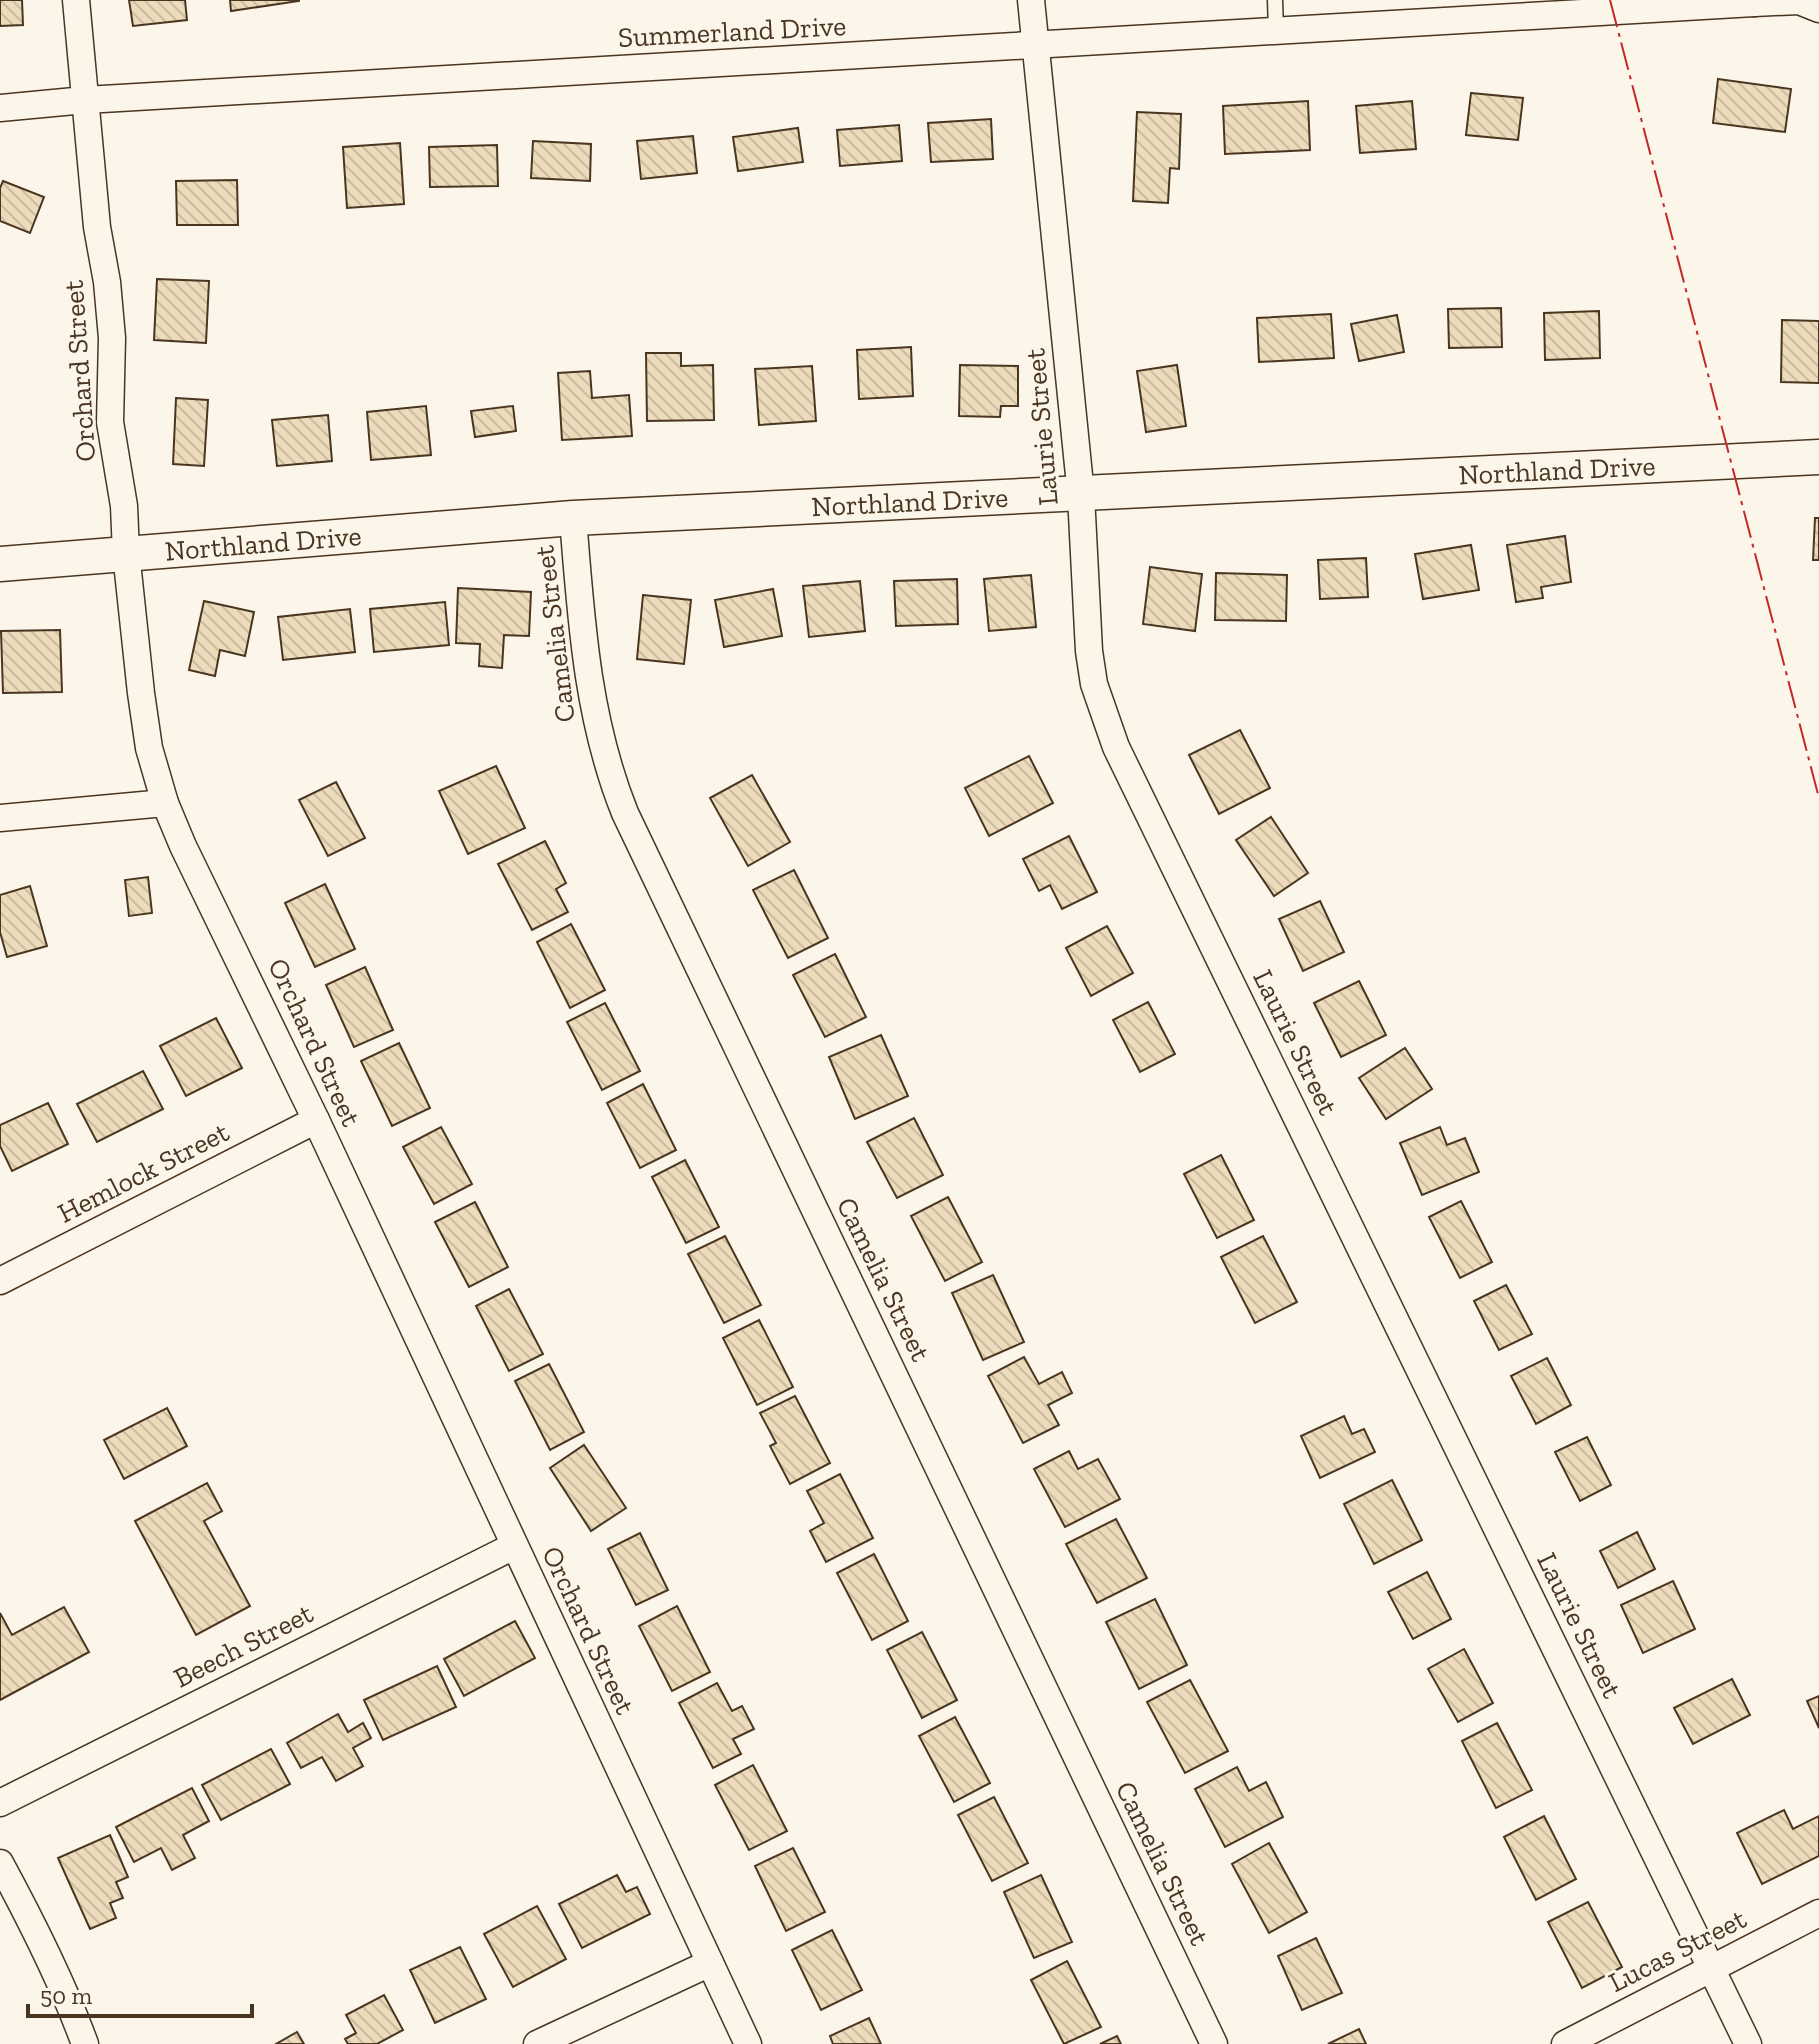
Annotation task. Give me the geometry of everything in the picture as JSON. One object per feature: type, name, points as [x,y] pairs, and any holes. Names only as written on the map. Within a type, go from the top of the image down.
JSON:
[{"type":"street","name":"Orchard Street","points":[[76,0],[97,227],[107,282],[112,338],[110,422],[124,506],[126,553],[149,748],[165,803],[748,2044]]},
{"type":"street","name":"Laurie Street","points":[[1031,0],[1081,495],[1089,651],[1094,684],[1116,747],[1748,2044]]},
{"type":"street","name":"Summerland Drive","points":[[0,108],[85,100],[1753,2],[1799,1],[1819,9]]},
{"type":"street","name":"Northland Drive","points":[[0,564],[573,518],[1819,457]]},
{"type":"street","name":"Camelia Street","points":[[573,518],[583,646],[598,729],[613,784],[625,813],[1214,2044]]},
{"type":"street","points":[[0,818],[165,803]]},
{"type":"street","name":"Hemlock Street","points":[[0,1281],[316,1120]]},
{"type":"street","name":"Beech Street","points":[[0,1803],[514,1546]]},
{"type":"street","points":[[0,1863],[70,2001],[85,2044]]},
{"type":"street","name":"Lucas Street","points":[[1565,2044],[1819,1913]]},
{"type":"street","points":[[537,2044],[710,1963]]},
{"type":"lane","points":[[1275,0],[1276,31]]},
{"type":"building","points":[[0,0],[22,0],[23,25],[0,26]]},
{"type":"building","points":[[129,0],[185,0],[187,20],[133,26]]},
{"type":"building","points":[[230,0],[299,0],[299,1],[231,11]]},
{"type":"building","points":[[1718,79],[1791,89],[1785,132],[1713,123]]},
{"type":"building","points":[[1471,93],[1523,98],[1518,140],[1466,135]]},
{"type":"building","points":[[1308,101],[1310,150],[1225,154],[1223,106]]},
{"type":"building","points":[[1412,101],[1416,149],[1360,153],[1356,106]]},
{"type":"building","points":[[1137,112],[1181,114],[1179,169],[1170,168],[1168,203],[1133,201]]},
{"type":"building","points":[[991,119],[993,159],[931,162],[928,123]]},
{"type":"building","points":[[899,125],[902,161],[840,166],[837,130]]},
{"type":"building","points":[[798,128],[803,162],[738,171],[733,137]]},
{"type":"building","points":[[693,136],[697,173],[641,179],[637,141]]},
{"type":"building","points":[[533,141],[591,144],[590,181],[531,178]]},
{"type":"building","points":[[400,143],[404,204],[347,208],[343,147]]},
{"type":"building","points":[[497,145],[498,186],[430,187],[429,147]]},
{"type":"building","points":[[237,180],[238,225],[177,225],[176,181]]},
{"type":"building","points":[[3,181],[44,197],[30,233],[0,221],[0,188]]},
{"type":"building","points":[[157,279],[209,281],[206,343],[154,340]]},
{"type":"building","points":[[1501,308],[1502,347],[1449,348],[1448,309]]},
{"type":"building","points":[[1599,311],[1600,358],[1545,360],[1544,313]]},
{"type":"building","points":[[1331,314],[1334,358],[1259,362],[1257,318]]},
{"type":"building","points":[[1397,315],[1404,352],[1359,361],[1351,324]]},
{"type":"building","points":[[1782,320],[1819,321],[1819,383],[1781,382]]},
{"type":"building","points":[[911,347],[913,396],[859,399],[857,350]]},
{"type":"building","points":[[646,353],[681,353],[681,366],[713,365],[714,420],[647,421]]},
{"type":"building","points":[[960,365],[1018,366],[1018,406],[1001,406],[1000,417],[959,416]]},
{"type":"building","points":[[1177,365],[1186,426],[1146,432],[1137,371]]},
{"type":"building","points":[[812,366],[816,421],[759,425],[755,369]]},
{"type":"building","points":[[590,371],[592,398],[629,395],[632,436],[562,440],[558,373]]},
{"type":"building","points":[[176,398],[208,400],[204,466],[173,464]]},
{"type":"building","points":[[426,406],[431,455],[371,460],[367,412]]},
{"type":"building","points":[[513,406],[516,431],[475,437],[471,411]]},
{"type":"building","points":[[328,415],[332,461],[277,466],[272,420]]},
{"type":"building","points":[[1815,518],[1819,518],[1819,560],[1813,560]]},
{"type":"building","points":[[1565,536],[1571,582],[1541,587],[1543,598],[1516,602],[1507,545]]},
{"type":"building","points":[[1471,545],[1479,590],[1423,599],[1415,554]]},
{"type":"building","points":[[1366,558],[1368,597],[1320,599],[1318,560]]},
{"type":"building","points":[[1150,567],[1202,574],[1195,631],[1143,624]]},
{"type":"building","points":[[1216,573],[1287,575],[1286,621],[1215,620]]},
{"type":"building","points":[[1031,575],[1036,627],[989,631],[984,579]]},
{"type":"building","points":[[957,579],[958,624],[896,626],[894,581]]},
{"type":"building","points":[[860,581],[865,631],[809,637],[803,586]]},
{"type":"building","points":[[458,588],[531,592],[529,636],[504,635],[502,668],[479,666],[480,644],[456,643]]},
{"type":"building","points":[[773,589],[782,636],[724,647],[715,600]]},
{"type":"building","points":[[643,595],[691,600],[684,664],[637,659]]},
{"type":"building","points":[[204,601],[254,612],[245,656],[220,650],[215,676],[189,670]]},
{"type":"building","points":[[445,602],[449,645],[374,652],[370,609]]},
{"type":"building","points":[[350,609],[355,652],[283,660],[278,617]]},
{"type":"building","points":[[60,630],[62,692],[3,693],[1,631]]},
{"type":"building","points":[[1240,730],[1270,788],[1219,814],[1189,755]]},
{"type":"building","points":[[1029,756],[1053,803],[989,836],[965,788]]},
{"type":"building","points":[[496,766],[525,828],[468,854],[439,791]]},
{"type":"building","points":[[752,775],[790,842],[748,866],[710,798]]},
{"type":"building","points":[[336,782],[365,838],[328,856],[299,800]]},
{"type":"building","points":[[1271,817],[1308,873],[1274,896],[1236,840]]},
{"type":"building","points":[[1069,836],[1097,892],[1062,909],[1050,885],[1039,891],[1023,859]]},
{"type":"building","points":[[545,841],[566,883],[556,889],[568,912],[532,930],[498,864]]},
{"type":"building","points":[[794,870],[828,938],[788,958],[753,890]]},
{"type":"building","points":[[148,877],[152,913],[129,916],[125,880]]},
{"type":"building","points":[[325,884],[355,949],[315,967],[285,903]]},
{"type":"building","points":[[30,886],[47,946],[7,957],[0,932],[0,895]]},
{"type":"building","points":[[1320,901],[1344,952],[1303,971],[1279,919]]},
{"type":"building","points":[[571,924],[605,990],[570,1008],[537,942]]},
{"type":"building","points":[[1107,926],[1133,973],[1091,996],[1066,948]]},
{"type":"building","points":[[835,954],[866,1017],[825,1037],[793,975]]},
{"type":"building","points":[[365,967],[393,1030],[354,1047],[326,985]]},
{"type":"building","points":[[1359,981],[1386,1035],[1341,1057],[1314,1003]]},
{"type":"building","points":[[1148,1002],[1175,1054],[1140,1072],[1113,1020]]},
{"type":"building","points":[[605,1003],[640,1071],[602,1090],[567,1022]]},
{"type":"building","points":[[216,1018],[242,1068],[186,1096],[160,1046]]},
{"type":"building","points":[[881,1035],[908,1096],[855,1119],[829,1057]]},
{"type":"building","points":[[399,1043],[430,1108],[392,1126],[361,1061]]},
{"type":"building","points":[[1405,1048],[1432,1089],[1386,1119],[1359,1078]]},
{"type":"building","points":[[143,1071],[163,1109],[97,1142],[77,1104]]},
{"type":"building","points":[[643,1084],[676,1150],[640,1168],[607,1103]]},
{"type":"building","points":[[48,1103],[68,1144],[12,1171],[0,1146],[0,1125]]},
{"type":"building","points":[[914,1118],[943,1175],[897,1198],[867,1142]]},
{"type":"building","points":[[441,1127],[472,1184],[434,1204],[403,1147]]},
{"type":"building","points":[[1440,1127],[1447,1145],[1465,1138],[1479,1172],[1422,1195],[1400,1143]]},
{"type":"building","points":[[1221,1155],[1254,1220],[1217,1238],[1184,1174]]},
{"type":"building","points":[[685,1160],[719,1227],[686,1243],[652,1177]]},
{"type":"building","points":[[948,1197],[982,1262],[945,1281],[911,1216]]},
{"type":"building","points":[[1461,1201],[1492,1262],[1460,1278],[1429,1217]]},
{"type":"building","points":[[475,1202],[508,1267],[469,1287],[435,1222]]},
{"type":"building","points":[[725,1236],[761,1305],[724,1323],[688,1254]]},
{"type":"building","points":[[1263,1236],[1297,1302],[1255,1323],[1221,1257]]},
{"type":"building","points":[[993,1275],[1024,1342],[983,1360],[952,1293]]},
{"type":"building","points":[[1506,1285],[1532,1334],[1499,1350],[1474,1301]]},
{"type":"building","points":[[509,1289],[543,1354],[509,1371],[476,1306]]},
{"type":"building","points":[[759,1320],[793,1387],[757,1405],[723,1338]]},
{"type":"building","points":[[1024,1357],[1039,1384],[1062,1372],[1072,1393],[1048,1405],[1059,1425],[1023,1443],[988,1376]]},
{"type":"building","points":[[1547,1358],[1571,1405],[1536,1424],[1511,1376]]},
{"type":"building","points":[[549,1364],[584,1432],[550,1450],[515,1381]]},
{"type":"building","points":[[795,1396],[830,1463],[790,1484],[770,1446],[776,1443],[760,1413]]},
{"type":"building","points":[[167,1408],[187,1446],[124,1479],[104,1440]]},
{"type":"building","points":[[1344,1416],[1352,1434],[1364,1429],[1375,1452],[1320,1478],[1301,1436]]},
{"type":"building","points":[[1587,1437],[1611,1485],[1580,1501],[1555,1452]]},
{"type":"building","points":[[584,1445],[626,1508],[591,1531],[550,1468]]},
{"type":"building","points":[[1069,1451],[1078,1469],[1098,1459],[1120,1499],[1065,1527],[1034,1469]]},
{"type":"building","points":[[840,1474],[873,1538],[826,1562],[810,1531],[824,1523],[807,1491]]},
{"type":"building","points":[[1392,1480],[1422,1540],[1374,1564],[1344,1504]]},
{"type":"building","points":[[207,1483],[222,1511],[204,1521],[250,1606],[196,1635],[135,1521]]},
{"type":"building","points":[[1116,1519],[1147,1578],[1097,1603],[1066,1544]]},
{"type":"building","points":[[1637,1532],[1655,1569],[1618,1588],[1600,1551]]},
{"type":"building","points":[[640,1533],[668,1590],[636,1605],[608,1549]]},
{"type":"building","points":[[874,1554],[908,1621],[872,1640],[837,1573]]},
{"type":"building","points":[[1427,1572],[1451,1619],[1413,1639],[1388,1592]]},
{"type":"building","points":[[1673,1581],[1695,1629],[1643,1653],[1621,1605]]},
{"type":"building","points":[[1155,1599],[1187,1665],[1139,1689],[1106,1622]]},
{"type":"building","points":[[677,1606],[710,1672],[672,1691],[639,1626]]},
{"type":"building","points":[[64,1607],[89,1652],[0,1700],[0,1613],[12,1635]]},
{"type":"building","points":[[515,1621],[535,1658],[464,1696],[444,1659]]},
{"type":"building","points":[[922,1632],[957,1700],[922,1718],[887,1650]]},
{"type":"building","points":[[1464,1649],[1493,1703],[1458,1722],[1428,1669]]},
{"type":"building","points":[[437,1666],[456,1707],[383,1740],[364,1700]]},
{"type":"building","points":[[1732,1679],[1750,1715],[1693,1744],[1674,1708]]},
{"type":"building","points":[[1190,1680],[1228,1751],[1185,1773],[1147,1702]]},
{"type":"building","points":[[717,1683],[732,1711],[742,1706],[754,1729],[733,1739],[741,1754],[713,1768],[679,1703]]},
{"type":"building","points":[[1819,1696],[1819,1728],[1807,1701]]},
{"type":"building","points":[[338,1714],[348,1732],[363,1723],[371,1738],[353,1748],[363,1766],[336,1781],[322,1757],[301,1768],[287,1743]]},
{"type":"building","points":[[955,1717],[990,1783],[954,1802],[919,1736]]},
{"type":"building","points":[[1497,1723],[1532,1790],[1496,1808],[1462,1741]]},
{"type":"building","points":[[271,1749],[290,1784],[221,1820],[202,1785]]},
{"type":"building","points":[[753,1765],[787,1831],[749,1850],[715,1785]]},
{"type":"building","points":[[1237,1767],[1249,1791],[1266,1782],[1283,1817],[1225,1847],[1195,1789]]},
{"type":"building","points":[[192,1788],[209,1821],[183,1835],[195,1858],[172,1870],[161,1848],[134,1862],[116,1827]]},
{"type":"building","points":[[994,1797],[1028,1863],[992,1881],[958,1815]]},
{"type":"building","points":[[1784,1810],[1793,1829],[1819,1816],[1819,1856],[1762,1884],[1737,1833]]},
{"type":"building","points":[[1544,1816],[1576,1879],[1536,1900],[1504,1837]]},
{"type":"building","points":[[110,1835],[128,1877],[116,1882],[123,1898],[110,1903],[116,1918],[90,1929],[58,1858]]},
{"type":"building","points":[[1269,1843],[1307,1912],[1269,1933],[1232,1864]]},
{"type":"building","points":[[793,1848],[825,1912],[786,1931],[755,1866]]},
{"type":"building","points":[[617,1875],[626,1892],[637,1887],[650,1914],[582,1948],[559,1904]]},
{"type":"building","points":[[1041,1875],[1072,1942],[1034,1958],[1004,1892]]},
{"type":"building","points":[[1588,1902],[1622,1967],[1582,1988],[1548,1922]]},
{"type":"building","points":[[537,1906],[566,1959],[513,1987],[484,1934]]},
{"type":"building","points":[[832,1930],[862,1990],[821,2010],[792,1950]]},
{"type":"building","points":[[1316,1938],[1342,1993],[1302,2010],[1278,1956]]},
{"type":"building","points":[[460,1947],[486,1999],[435,2023],[410,1970]]},
{"type":"building","points":[[1067,1961],[1101,2027],[1064,2044],[1031,1980]]},
{"type":"building","points":[[384,1995],[403,2030],[377,2044],[348,2044],[345,2039],[356,2033],[346,2015]]},
{"type":"building","points":[[869,2018],[881,2044],[833,2044],[830,2036]]},
{"type":"building","points":[[1359,2029],[1366,2044],[1328,2044]]},
{"type":"building","points":[[297,2032],[304,2044],[276,2044]]},
{"type":"building","points":[[1117,2036],[1121,2044],[1100,2044]]},
{"type":"power","points":[[1610,0],[1819,798]]}]
